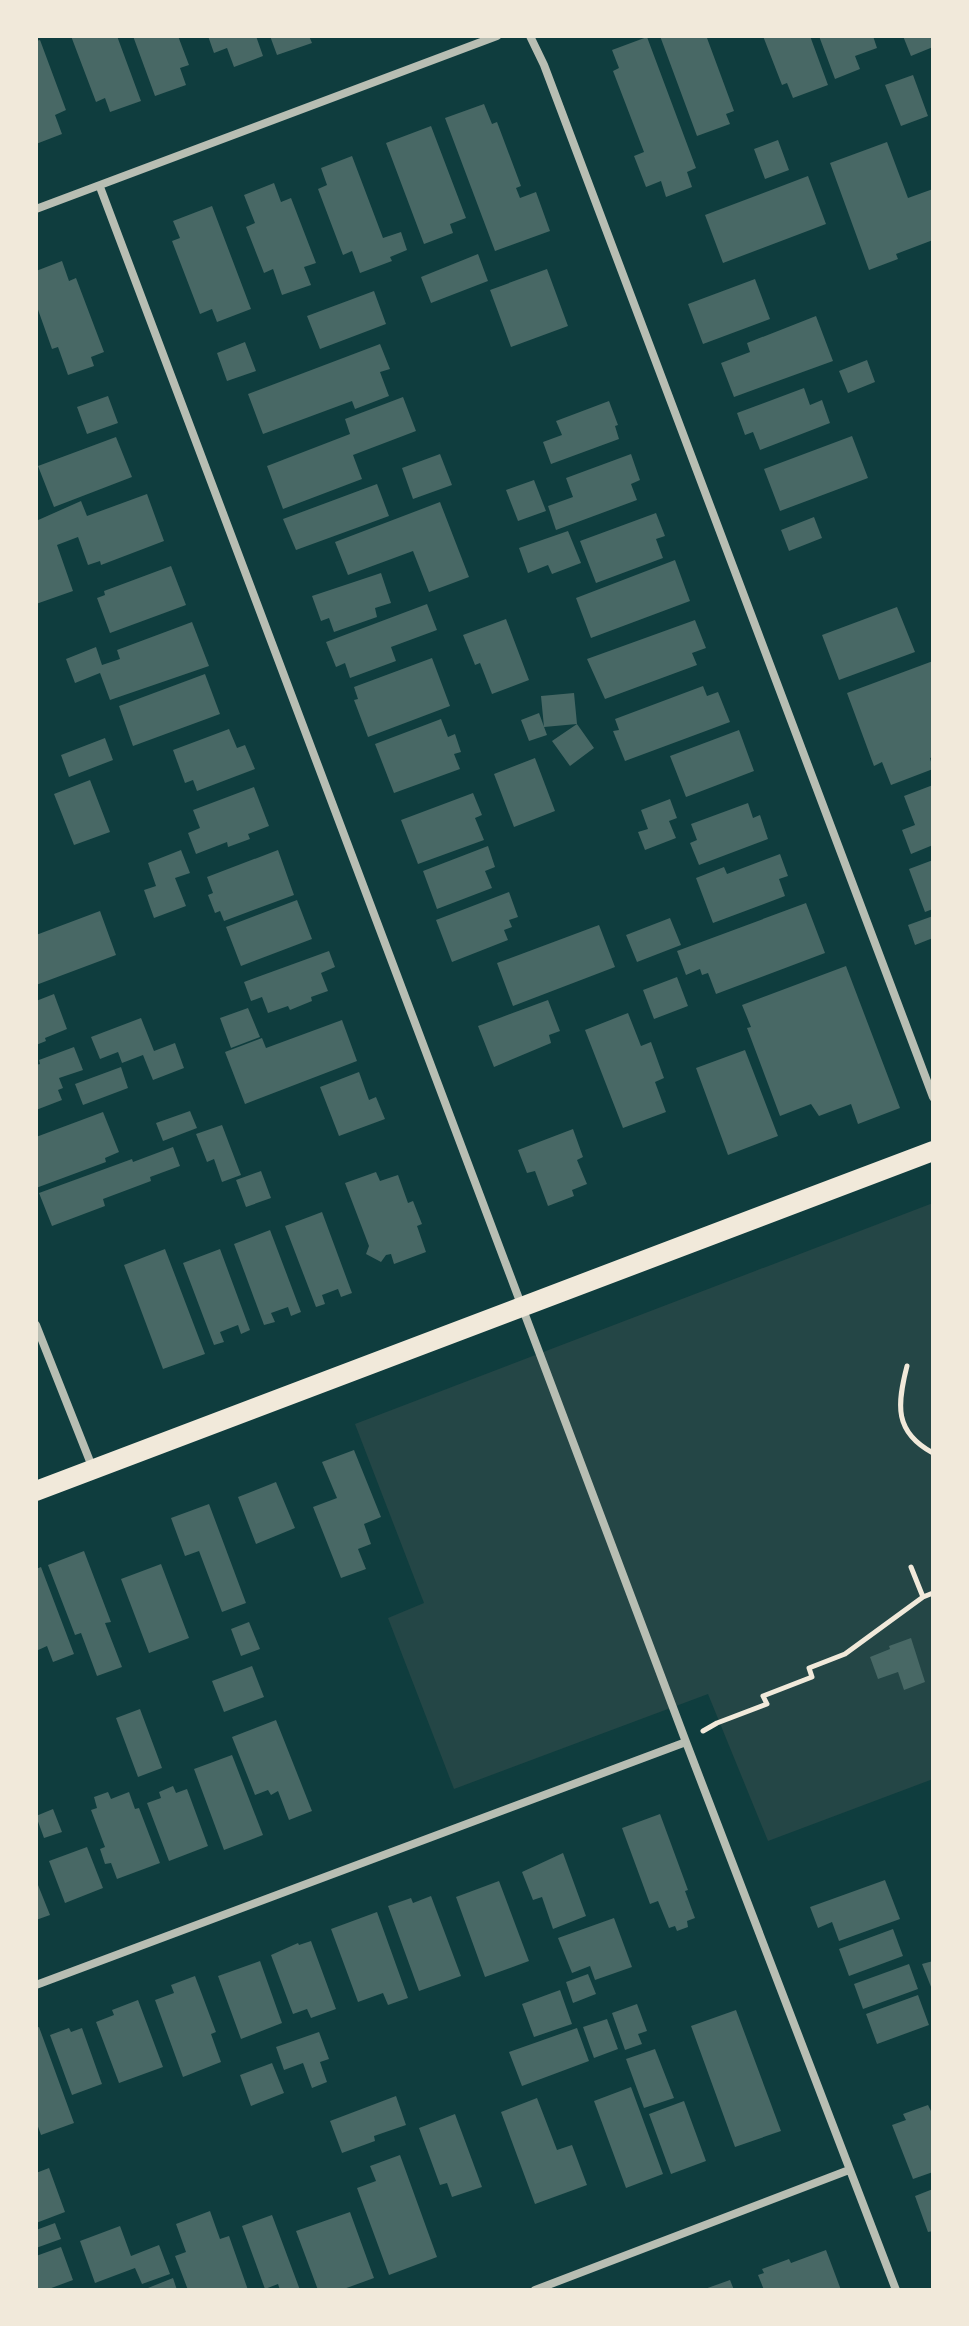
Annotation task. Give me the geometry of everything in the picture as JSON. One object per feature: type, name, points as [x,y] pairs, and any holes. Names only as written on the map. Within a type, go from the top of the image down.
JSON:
[{"type":"main road","points":[[36,1491],[933,1151]]},
{"type":"street","points":[[36,209],[497,36]]},
{"type":"street","points":[[530,36],[544,65],[933,1097]]},
{"type":"street","points":[[100,187],[686,1742],[896,2290]]},
{"type":"street","points":[[36,1325],[93,1470]]},
{"type":"street","points":[[36,1985],[686,1742]]},
{"type":"street","points":[[535,2290],[849,2170]]},
{"type":"path","points":[[907,1366],[901,1390],[902,1421],[916,1443],[933,1453]]},
{"type":"path","points":[[911,1567],[923,1597]]},
{"type":"path","points":[[686,1742],[717,1723],[767,1704],[763,1696],[812,1677],[809,1668],[845,1654],[923,1597],[933,1593]]},
{"type":"shaded area","points":[[933,1203],[933,1779],[768,1841],[708,1694],[454,1789],[388,1618],[424,1603],[355,1424]]},
{"type":"building","points":[[71,36],[117,36],[141,101],[110,112],[105,98],[96,102]]},
{"type":"building","points":[[133,36],[178,36],[189,65],[180,68],[186,85],[155,96]]},
{"type":"building","points":[[208,36],[256,36],[263,56],[234,67],[227,48],[214,53]]},
{"type":"building","points":[[270,36],[309,36],[312,43],[277,55]]},
{"type":"building","points":[[660,36],[707,38],[734,111],[726,114],[730,124],[697,136]]},
{"type":"building","points":[[763,36],[810,36],[828,85],[793,98],[787,83],[782,85]]},
{"type":"building","points":[[819,36],[873,36],[877,48],[855,56],[860,69],[835,79]]},
{"type":"building","points":[[903,36],[933,36],[933,47],[911,56]]},
{"type":"building","points":[[647,37],[696,168],[687,172],[692,187],[666,197],[661,181],[646,187],[634,156],[644,152],[613,71],[619,68],[612,50]]},
{"type":"building","points":[[40,40],[66,110],[55,115],[62,134],[36,144],[36,41]]},
{"type":"building","points":[[913,75],[928,116],[901,126],[885,85]]},
{"type":"building","points":[[484,104],[492,124],[497,122],[521,186],[516,188],[520,198],[536,192],[550,231],[495,251],[445,118]]},
{"type":"building","points":[[431,126],[466,218],[450,224],[453,233],[424,244],[386,143]]},
{"type":"building","points":[[778,140],[789,170],[765,179],[754,149]]},
{"type":"building","points":[[887,142],[908,198],[933,189],[933,240],[896,254],[898,259],[869,270],[830,163]]},
{"type":"building","points":[[352,156],[383,238],[401,232],[407,250],[390,257],[392,261],[360,273],[352,251],[343,255],[318,189],[327,185],[321,168]]},
{"type":"building","points":[[808,176],[826,224],[723,263],[705,215]]},
{"type":"building","points":[[274,183],[281,202],[291,198],[316,263],[304,267],[311,285],[282,295],[273,269],[264,273],[246,227],[255,223],[244,195]]},
{"type":"building","points":[[212,206],[251,309],[217,322],[212,309],[200,314],[172,241],[180,238],[173,221]]},
{"type":"building","points":[[478,254],[488,281],[431,303],[421,277]]},
{"type":"building","points":[[62,261],[69,281],[76,278],[104,352],[91,357],[94,366],[68,375],[58,347],[52,349],[36,304],[36,271]]},
{"type":"building","points":[[547,269],[568,326],[511,347],[490,290]]},
{"type":"building","points":[[755,279],[770,319],[703,344],[688,304]]},
{"type":"building","points":[[374,291],[386,324],[320,349],[307,316]]},
{"type":"building","points":[[816,316],[833,361],[734,397],[721,363],[750,352],[747,343]]},
{"type":"building","points":[[245,342],[256,371],[227,381],[217,353]]},
{"type":"building","points":[[380,344],[390,369],[380,372],[389,396],[355,409],[352,401],[263,434],[248,394]]},
{"type":"building","points":[[867,360],[875,382],[848,393],[839,371]]},
{"type":"building","points":[[804,388],[810,405],[822,400],[830,423],[760,450],[753,432],[745,435],[737,413]]},
{"type":"building","points":[[108,396],[118,423],[87,434],[77,407]]},
{"type":"building","points":[[403,397],[416,431],[353,455],[362,479],[283,509],[267,466],[350,434],[345,419]]},
{"type":"building","points":[[609,401],[618,425],[615,426],[619,439],[551,464],[543,442],[562,435],[556,421]]},
{"type":"building","points":[[852,436],[868,478],[780,511],[764,469]]},
{"type":"building","points":[[116,437],[132,477],[54,507],[38,466]]},
{"type":"building","points":[[440,454],[452,485],[413,499],[402,468]]},
{"type":"building","points":[[631,454],[640,480],[631,484],[637,500],[556,530],[548,506],[573,497],[566,478]]},
{"type":"building","points":[[534,480],[546,511],[518,521],[506,490]]},
{"type":"building","points":[[377,484],[389,516],[296,550],[283,519]]},
{"type":"building","points":[[147,494],[164,541],[101,565],[100,561],[88,565],[78,537],[57,545],[73,591],[36,604],[36,521],[81,501],[87,516]]},
{"type":"building","points":[[440,502],[469,577],[429,592],[413,551],[348,575],[335,542]]},
{"type":"building","points":[[656,513],[665,536],[656,539],[663,558],[596,583],[580,541]]},
{"type":"building","points":[[814,517],[822,538],[789,551],[781,530]]},
{"type":"building","points":[[568,531],[581,563],[552,574],[548,565],[528,573],[519,548]]},
{"type":"building","points":[[675,560],[690,601],[591,638],[576,598]]},
{"type":"building","points":[[171,566],[186,605],[110,633],[97,598],[105,595],[104,591]]},
{"type":"building","points":[[381,573],[391,603],[375,608],[377,617],[334,632],[329,618],[321,621],[312,596]]},
{"type":"building","points":[[427,604],[437,630],[391,647],[396,661],[350,678],[345,663],[336,667],[326,642]]},
{"type":"building","points":[[897,607],[915,652],[839,680],[822,635]]},
{"type":"building","points":[[506,619],[529,680],[492,694],[480,663],[475,665],[463,635]]},
{"type":"building","points":[[695,620],[706,648],[692,653],[697,665],[605,699],[587,659]]},
{"type":"building","points":[[192,622],[209,666],[110,700],[100,673],[75,683],[66,659],[96,647],[102,665],[120,659],[117,650]]},
{"type":"building","points":[[432,658],[450,706],[368,737],[354,700],[358,699],[354,687]]},
{"type":"building","points":[[933,661],[933,757],[930,758],[933,769],[891,785],[882,762],[874,766],[847,693]]},
{"type":"building","points":[[205,674],[220,714],[133,746],[119,706]]},
{"type":"building","points":[[703,686],[707,696],[718,692],[730,722],[625,761],[613,731],[619,730],[615,719]]},
{"type":"building","points":[[574,693],[577,724],[544,727],[541,696]]},
{"type":"building","points":[[539,713],[547,735],[529,741],[521,720]]},
{"type":"building","points":[[441,719],[448,737],[455,734],[461,752],[454,754],[460,769],[394,793],[375,744]]},
{"type":"building","points":[[577,724],[594,748],[570,766],[552,741]]},
{"type":"building","points":[[229,729],[237,748],[245,745],[255,769],[197,791],[193,780],[185,783],[173,750]]},
{"type":"building","points":[[739,730],[754,771],[686,797],[670,756]]},
{"type":"building","points":[[105,738],[113,760],[69,777],[61,755]]},
{"type":"building","points":[[535,758],[555,811],[514,827],[494,774]]},
{"type":"building","points":[[90,780],[110,832],[74,845],[54,794]]},
{"type":"building","points":[[933,785],[933,845],[911,854],[902,830],[915,825],[904,796]]},
{"type":"building","points":[[254,787],[269,826],[248,834],[250,839],[228,847],[227,842],[196,854],[188,833],[200,828],[193,810]]},
{"type":"building","points":[[473,793],[482,815],[475,818],[484,840],[418,864],[401,820]]},
{"type":"building","points":[[670,799],[677,818],[669,821],[676,838],[645,850],[638,832],[648,829],[641,810]]},
{"type":"building","points":[[748,803],[753,818],[760,815],[768,839],[699,865],[690,843],[697,840],[691,824]]},
{"type":"building","points":[[488,846],[495,867],[485,871],[492,888],[437,909],[423,871]]},
{"type":"building","points":[[181,850],[190,873],[175,878],[186,906],[154,918],[144,890],[156,886],[148,863]]},
{"type":"building","points":[[278,850],[294,895],[224,921],[220,911],[215,913],[208,895],[213,893],[207,877]]},
{"type":"building","points":[[780,854],[788,876],[779,879],[785,896],[713,923],[696,878],[724,867],[727,874]]},
{"type":"building","points":[[933,860],[933,909],[925,912],[909,869]]},
{"type":"building","points":[[509,892],[518,917],[509,920],[512,927],[504,930],[508,940],[452,962],[436,920]]},
{"type":"building","points":[[297,900],[312,939],[241,966],[226,927]]},
{"type":"building","points":[[806,903],[825,953],[716,994],[708,973],[702,975],[700,969],[686,975],[677,951]]},
{"type":"building","points":[[100,911],[116,955],[36,985],[36,935]]},
{"type":"building","points":[[933,916],[933,938],[915,945],[908,925]]},
{"type":"building","points":[[670,918],[681,945],[637,962],[626,935]]},
{"type":"building","points":[[599,925],[615,967],[513,1006],[497,963]]},
{"type":"building","points":[[329,951],[335,967],[321,973],[328,991],[290,1010],[288,1006],[268,1013],[262,997],[251,1001],[244,982]]},
{"type":"building","points":[[846,966],[900,1108],[858,1124],[851,1104],[819,1116],[811,1104],[780,1116],[747,1028],[751,1027],[742,1005]]},
{"type":"building","points":[[677,977],[688,1006],[654,1019],[643,990]]},
{"type":"building","points":[[54,994],[67,1029],[36,1045],[36,1001]]},
{"type":"building","points":[[548,1000],[560,1031],[549,1035],[551,1043],[494,1067],[478,1026]]},
{"type":"building","points":[[248,1008],[260,1037],[231,1048],[220,1018]]},
{"type":"building","points":[[628,1013],[641,1046],[651,1042],[664,1078],[655,1082],[666,1112],[623,1128],[585,1030]]},
{"type":"building","points":[[141,1018],[154,1051],[175,1043],[184,1068],[153,1080],[143,1055],[122,1063],[118,1052],[100,1059],[91,1037]]},
{"type":"building","points":[[342,1020],[357,1061],[245,1104],[225,1052],[262,1038],[266,1048]]},
{"type":"building","points":[[74,1047],[83,1070],[59,1078],[63,1088],[58,1090],[62,1100],[36,1110],[36,1065],[40,1064],[39,1060]]},
{"type":"building","points":[[745,1050],[778,1136],[728,1155],[696,1068]]},
{"type":"building","points":[[121,1067],[128,1088],[83,1105],[75,1084]]},
{"type":"building","points":[[359,1072],[369,1100],[376,1097],[385,1119],[339,1136],[320,1087]]},
{"type":"building","points":[[190,1111],[197,1128],[163,1141],[156,1123]]},
{"type":"building","points":[[103,1112],[119,1152],[105,1158],[106,1162],[36,1188],[36,1137]]},
{"type":"building","points":[[222,1125],[241,1175],[222,1182],[214,1159],[207,1162],[196,1134]]},
{"type":"building","points":[[573,1129],[583,1157],[577,1160],[587,1184],[572,1190],[574,1196],[548,1206],[535,1171],[527,1173],[518,1150]]},
{"type":"building","points":[[173,1147],[180,1166],[103,1199],[105,1206],[52,1226],[39,1193]]},
{"type":"building","points":[[261,1171],[271,1198],[246,1207],[236,1180]]},
{"type":"building","points":[[376,1172],[380,1181],[398,1175],[408,1203],[413,1201],[422,1224],[417,1226],[426,1252],[394,1264],[391,1254],[381,1262],[366,1254],[369,1246],[345,1183]]},
{"type":"building","points":[[322,1212],[352,1293],[341,1297],[338,1289],[322,1295],[325,1304],[316,1307],[285,1226]]},
{"type":"building","points":[[270,1230],[301,1312],[291,1316],[288,1307],[271,1313],[275,1322],[264,1325],[234,1244]]},
{"type":"building","points":[[165,1249],[205,1354],[163,1369],[124,1265]]},
{"type":"building","points":[[220,1249],[250,1330],[241,1334],[238,1325],[220,1332],[224,1342],[214,1345],[183,1263]]},
{"type":"building","points":[[354,1450],[381,1517],[364,1524],[371,1544],[358,1549],[366,1569],[341,1578],[313,1507],[337,1498],[322,1462]]},
{"type":"building","points":[[276,1482],[295,1528],[256,1544],[238,1497]]},
{"type":"building","points":[[209,1504],[246,1603],[222,1612],[199,1551],[185,1556],[171,1518]]},
{"type":"building","points":[[84,1551],[111,1622],[105,1623],[122,1667],[97,1676],[81,1633],[75,1635],[48,1565]]},
{"type":"building","points":[[161,1564],[189,1638],[149,1653],[121,1579]]},
{"type":"building","points":[[41,1567],[74,1654],[53,1662],[47,1646],[36,1651],[36,1569]]},
{"type":"building","points":[[249,1622],[260,1649],[241,1656],[231,1629]]},
{"type":"building","points":[[911,1638],[925,1682],[904,1690],[898,1672],[878,1679],[870,1657]]},
{"type":"building","points":[[252,1666],[264,1697],[224,1712],[212,1681]]},
{"type":"building","points":[[140,1709],[162,1768],[138,1777],[116,1718]]},
{"type":"building","points":[[276,1720],[312,1811],[289,1820],[278,1791],[271,1795],[268,1790],[255,1795],[232,1737]]},
{"type":"building","points":[[232,1755],[263,1835],[224,1850],[194,1769]]},
{"type":"building","points":[[173,1786],[176,1793],[187,1789],[208,1846],[169,1861],[147,1803],[161,1798],[159,1792]]},
{"type":"building","points":[[108,1792],[111,1799],[129,1792],[135,1809],[139,1808],[160,1863],[117,1879],[111,1863],[105,1864],[100,1849],[105,1847],[91,1810],[97,1808],[94,1797]]},
{"type":"building","points":[[53,1809],[62,1832],[44,1838],[36,1816]]},
{"type":"building","points":[[660,1814],[695,1918],[687,1921],[688,1927],[677,1931],[675,1926],[669,1928],[658,1901],[650,1904],[622,1828]]},
{"type":"building","points":[[87,1847],[103,1888],[65,1903],[49,1861]]},
{"type":"building","points":[[563,1853],[586,1916],[553,1929],[542,1897],[533,1900],[522,1872]]},
{"type":"building","points":[[36,1880],[50,1915],[36,1920]]},
{"type":"building","points":[[885,1880],[900,1919],[839,1941],[832,1922],[818,1928],[810,1907]]},
{"type":"building","points":[[499,1881],[529,1961],[485,1977],[456,1897]]},
{"type":"building","points":[[431,1896],[461,1976],[419,1991],[388,1906],[411,1898],[413,1903]]},
{"type":"building","points":[[377,1912],[408,1998],[388,2005],[383,1993],[358,2002],[331,1929]]},
{"type":"building","points":[[614,1918],[632,1967],[595,1980],[590,1966],[572,1973],[558,1938]]},
{"type":"building","points":[[893,1929],[903,1956],[849,1976],[839,1949]]},
{"type":"building","points":[[311,1941],[336,2009],[311,2018],[307,2009],[293,2014],[271,1955],[298,1943]]},
{"type":"building","points":[[260,1961],[282,2023],[241,2039],[218,1976]]},
{"type":"building","points":[[933,1961],[933,1992],[922,1964]]},
{"type":"building","points":[[909,1964],[918,1989],[863,2009],[854,1984]]},
{"type":"building","points":[[588,1974],[596,1994],[573,2003],[566,1982]]},
{"type":"building","points":[[195,1976],[216,2032],[211,2034],[221,2062],[183,2077],[155,2000],[174,1993],[171,1985]]},
{"type":"building","points":[[560,1990],[572,2024],[534,2037],[522,2004]]},
{"type":"building","points":[[918,1995],[929,2025],[877,2044],[866,2014]]},
{"type":"building","points":[[138,2000],[163,2067],[119,2083],[96,2022],[114,2015],[112,2010]]},
{"type":"building","points":[[637,2004],[647,2031],[638,2034],[642,2044],[625,2050],[612,2013]]},
{"type":"building","points":[[736,2010],[781,2131],[735,2147],[691,2026]]},
{"type":"building","points":[[607,2019],[618,2049],[594,2058],[583,2027]]},
{"type":"building","points":[[39,2027],[74,2123],[41,2135],[36,2121],[36,2028]]},
{"type":"building","points":[[69,2028],[71,2032],[82,2028],[102,2084],[72,2095],[50,2035]]},
{"type":"building","points":[[577,2028],[589,2061],[522,2086],[509,2052]]},
{"type":"building","points":[[319,2032],[329,2059],[320,2062],[327,2082],[312,2088],[303,2063],[284,2070],[276,2047]]},
{"type":"building","points":[[655,2049],[674,2098],[644,2108],[626,2059]]},
{"type":"building","points":[[272,2063],[284,2093],[251,2106],[240,2075]]},
{"type":"building","points":[[631,2087],[663,2174],[626,2188],[594,2101]]},
{"type":"building","points":[[396,2096],[406,2125],[374,2136],[375,2141],[342,2153],[330,2121]]},
{"type":"building","points":[[537,2098],[557,2150],[572,2145],[587,2185],[535,2204],[501,2112]]},
{"type":"building","points":[[684,2101],[706,2161],[671,2174],[649,2114]]},
{"type":"building","points":[[928,2105],[933,2110],[933,2172],[913,2179],[892,2125],[906,2120],[903,2114]]},
{"type":"building","points":[[455,2114],[482,2187],[452,2197],[447,2183],[440,2185],[419,2128]]},
{"type":"building","points":[[400,2155],[437,2257],[389,2275],[357,2188],[376,2181],[370,2166]]},
{"type":"building","points":[[49,2168],[65,2212],[36,2223],[36,2173]]},
{"type":"building","points":[[933,2189],[933,2231],[928,2232],[915,2196]]},
{"type":"building","points":[[210,2211],[220,2239],[229,2236],[248,2290],[188,2290],[175,2256],[186,2252],[176,2224]]},
{"type":"building","points":[[350,2212],[374,2278],[341,2290],[318,2290],[296,2231]]},
{"type":"building","points":[[272,2215],[300,2290],[280,2290],[278,2284],[265,2289],[242,2226]]},
{"type":"building","points":[[55,2223],[61,2239],[36,2248],[36,2230]]},
{"type":"building","points":[[120,2226],[131,2256],[159,2245],[170,2274],[142,2284],[135,2268],[95,2283],[80,2241]]},
{"type":"building","points":[[61,2247],[73,2280],[46,2290],[36,2290],[36,2256]]},
{"type":"building","points":[[826,2250],[841,2290],[764,2290],[758,2275],[764,2273],[762,2269],[789,2259],[791,2263]]},
{"type":"building","points":[[173,2278],[177,2290],[143,2290]]},
{"type":"building","points":[[730,2280],[734,2290],[702,2290]]}]
